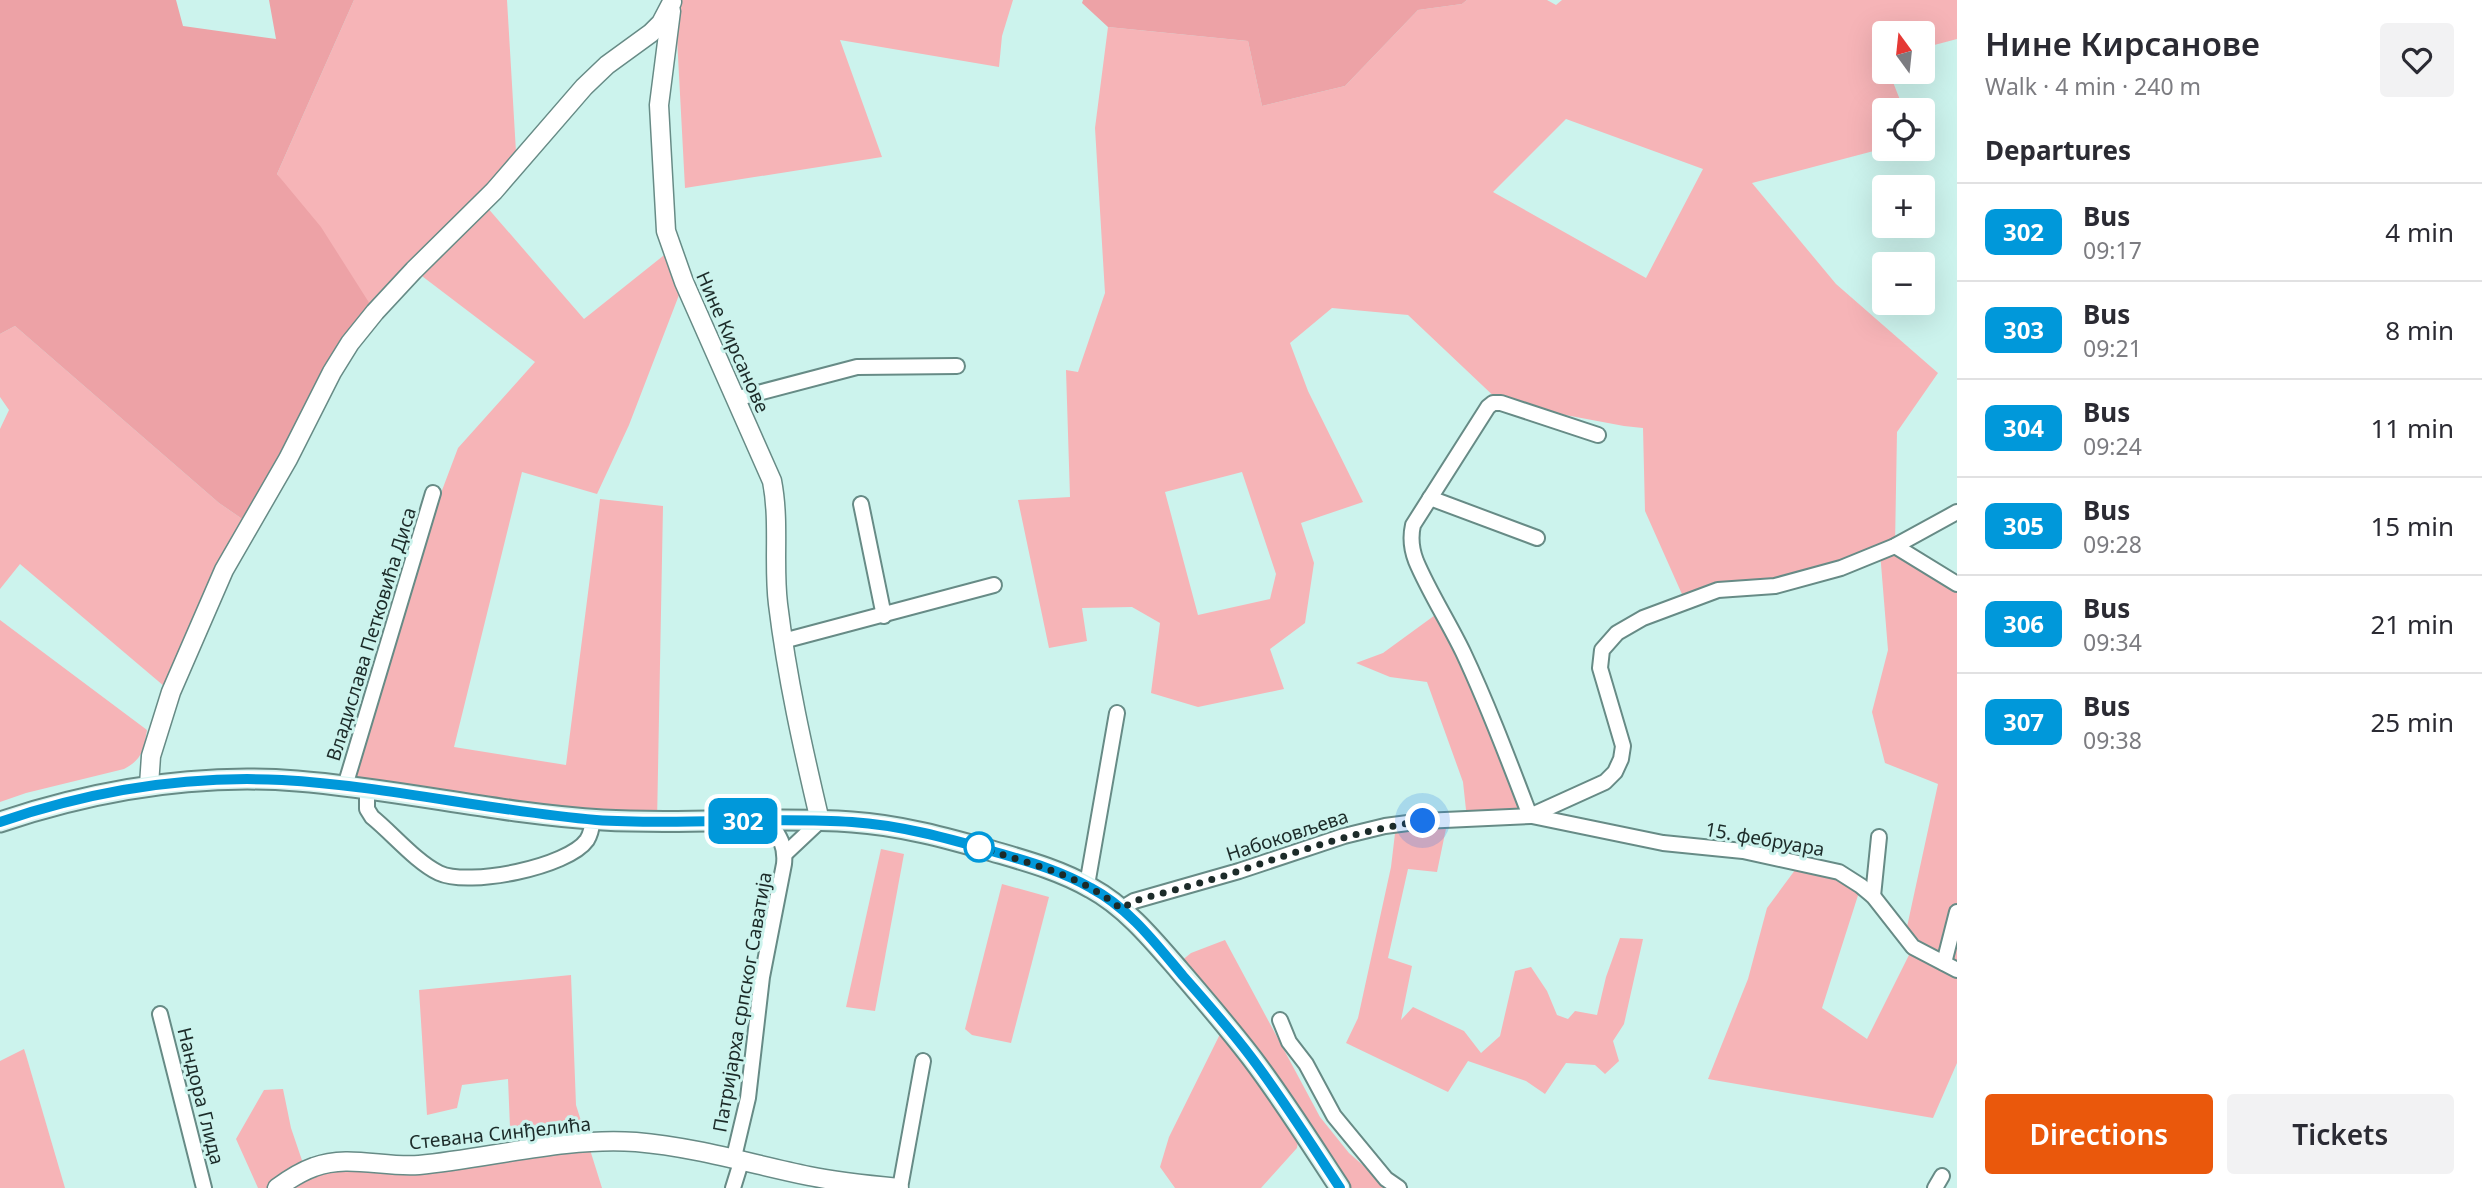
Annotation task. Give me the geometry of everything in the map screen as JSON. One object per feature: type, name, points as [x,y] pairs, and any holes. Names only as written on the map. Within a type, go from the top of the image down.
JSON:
[{"type":"main road","points":[[0,822],[75,799],[149,785],[255,780],[345,786],[593,819],[657,823],[858,822],[907,830],[1018,859],[1050,868],[1087,885],[1121,909],[1163,952],[1250,1055],[1340,1188]]},
{"type":"street","name":"Нине Кирсанове","points":[[672,1],[659,105],[666,231],[684,282],[763,458],[774,491],[778,603],[783,641],[793,706],[820,821]]},
{"type":"street","points":[[149,785],[151,757],[171,692],[224,570],[301,436],[332,372],[350,343],[414,270],[494,191],[584,87],[607,65],[661,23],[672,1]]},
{"type":"street","points":[[735,399],[811,377],[858,367],[957,366]]},
{"type":"street","points":[[1530,816],[1487,705],[1410,540],[1413,525],[1493,403],[1501,403],[1598,435]]},
{"type":"street","name":"Владислава Петковића Диса","points":[[345,786],[433,493]]},
{"type":"street","points":[[1430,498],[1536,538]]},
{"type":"street","points":[[861,503],[884,615]]},
{"type":"street","name":"Набоковљева","points":[[1121,909],[1134,901],[1228,875],[1344,836],[1385,826],[1423,821],[1530,816],[1605,782],[1615,772],[1623,746],[1600,668],[1602,650],[1617,633],[1643,618],[1718,590],[1774,586],[1841,568],[1895,546],[1957,512]]},
{"type":"street","points":[[1895,546],[1957,584]]},
{"type":"street","points":[[783,641],[995,585]]},
{"type":"street","points":[[1087,885],[1117,713]]},
{"type":"street","points":[[367,789],[367,809],[372,817],[440,873],[463,877],[513,873],[574,852],[587,840],[593,819]]},
{"type":"street","name":"15. фебруара","points":[[1530,816],[1663,843],[1743,851],[1839,872],[1873,896],[1913,947],[1951,967]]},
{"type":"street","name":"Патријарха српског Саватија","points":[[733,1188],[748,1098],[762,977],[786,853],[780,836],[769,821]]},
{"type":"street","name":"Патријарха српског Саватија","points":[[786,853],[820,821]]},
{"type":"street","points":[[1873,896],[1879,836]]},
{"type":"street","points":[[1951,967],[1957,912]]},
{"type":"street","name":"Нандора Глида","points":[[160,1014],[204,1188]]},
{"type":"street","points":[[1280,1020],[1289,1042],[1306,1064],[1334,1116],[1386,1179],[1399,1188]]},
{"type":"street","points":[[899,1188],[923,1061]]},
{"type":"street","name":"Стевана Синђелића","points":[[277,1188],[312,1167],[338,1161],[414,1165],[562,1144],[635,1142],[738,1158],[807,1182],[899,1188]]},
{"type":"shaded area","points":[[0,0],[176,0],[183,26],[276,39],[269,0],[354,0],[277,174],[321,227],[375,312],[251,525],[219,503],[15,326],[0,334]]},
{"type":"shaded area","points":[[354,0],[507,0],[516,152],[486,206],[584,319],[668,252],[684,282],[629,425],[597,494],[522,472],[454,747],[566,765],[600,499],[663,506],[657,823],[345,786],[433,493],[441,493],[458,448],[535,362],[414,270],[375,312],[277,174]]},
{"type":"shaded area","points":[[675,0],[1013,0],[1002,36],[999,67],[840,40],[882,157],[685,188]]},
{"type":"shaded area","points":[[1083,0],[1467,0],[1462,4],[1418,10],[1345,86],[1262,106],[1248,41],[1108,27],[1082,3]]},
{"type":"shaded area","points":[[1467,0],[1547,0],[1556,5],[1562,0],[1957,0],[1957,39],[1936,45],[1936,21],[1872,21],[1872,84],[1894,84],[1899,98],[1872,98],[1872,151],[1752,183],[1836,284],[1938,373],[1897,432],[1895,545],[1957,584],[1957,1063],[1933,1118],[1708,1079],[1748,979],[1767,908],[1801,862],[1861,886],[1822,1008],[1867,1039],[1913,947],[1905,936],[1938,784],[1885,763],[1872,712],[1888,650],[1880,552],[1841,568],[1685,601],[1645,511],[1643,428],[1501,403],[1408,315],[1332,308],[1290,343],[1308,391],[1363,502],[1301,523],[1314,563],[1305,623],[1270,649],[1284,689],[1198,707],[1151,693],[1160,623],[1132,607],[1082,608],[1087,641],[1049,648],[1018,500],[1070,497],[1066,370],[1078,372],[1105,293],[1095,128],[1108,27],[1248,41],[1262,106],[1345,86],[1418,10],[1462,4]],"holes":[[[1566,119],[1703,169],[1646,278],[1493,192]],[[1242,472],[1276,574],[1270,599],[1198,615],[1165,492]]]},
{"type":"shaded area","points":[[15,326],[219,503],[251,525],[171,692],[20,564],[0,589],[0,429],[9,410],[0,397],[0,334]]},
{"type":"shaded area","points":[[1442,610],[1530,816],[1467,819],[1463,782],[1427,682],[1390,677],[1356,663],[1383,653]]},
{"type":"shaded area","points":[[0,620],[147,730],[143,748],[135,762],[124,769],[0,802]]},
{"type":"shaded area","points":[[1448,819],[1437,872],[1408,869],[1388,958],[1412,966],[1401,1020],[1413,1007],[1464,1031],[1481,1053],[1500,1036],[1515,971],[1531,967],[1547,991],[1557,1015],[1568,1019],[1575,1011],[1597,1015],[1606,977],[1620,938],[1643,939],[1624,1024],[1613,1041],[1619,1061],[1605,1074],[1595,1065],[1566,1063],[1545,1094],[1526,1081],[1468,1061],[1448,1092],[1346,1043],[1358,1018],[1391,867],[1396,825]]},
{"type":"shaded area","points":[[881,849],[904,854],[875,1011],[846,1007]]},
{"type":"shaded area","points":[[1002,884],[1049,897],[1011,1043],[972,1035],[965,1029]]},
{"type":"shaded area","points":[[1225,940],[1320,1117],[1349,1153],[1389,1188],[1340,1188],[1300,1128],[1297,1148],[1261,1188],[1175,1188],[1160,1167],[1169,1137],[1225,1024],[1175,966],[1191,953]]},
{"type":"shaded area","points":[[571,975],[576,1105],[602,1188],[258,1188],[236,1139],[264,1090],[283,1089],[291,1128],[308,1178],[327,1171],[511,1152],[508,1079],[462,1085],[457,1108],[427,1115],[419,990]]},
{"type":"shaded area","points":[[24,1049],[65,1188],[0,1188],[0,1061]]},
{"type":"bus line","name":"302","points":[[0,822],[75,799],[149,785],[212,780],[278,780],[345,786],[593,819],[657,823],[851,822],[907,830],[985,849],[1050,868],[1094,889],[1112,900],[1138,924],[1250,1055],[1340,1188]]},
{"type":"route","points":[[979,847],[1050,868],[1094,889],[1121,909],[1134,901],[1194,885],[1344,836],[1385,826],[1423,821]]}]
